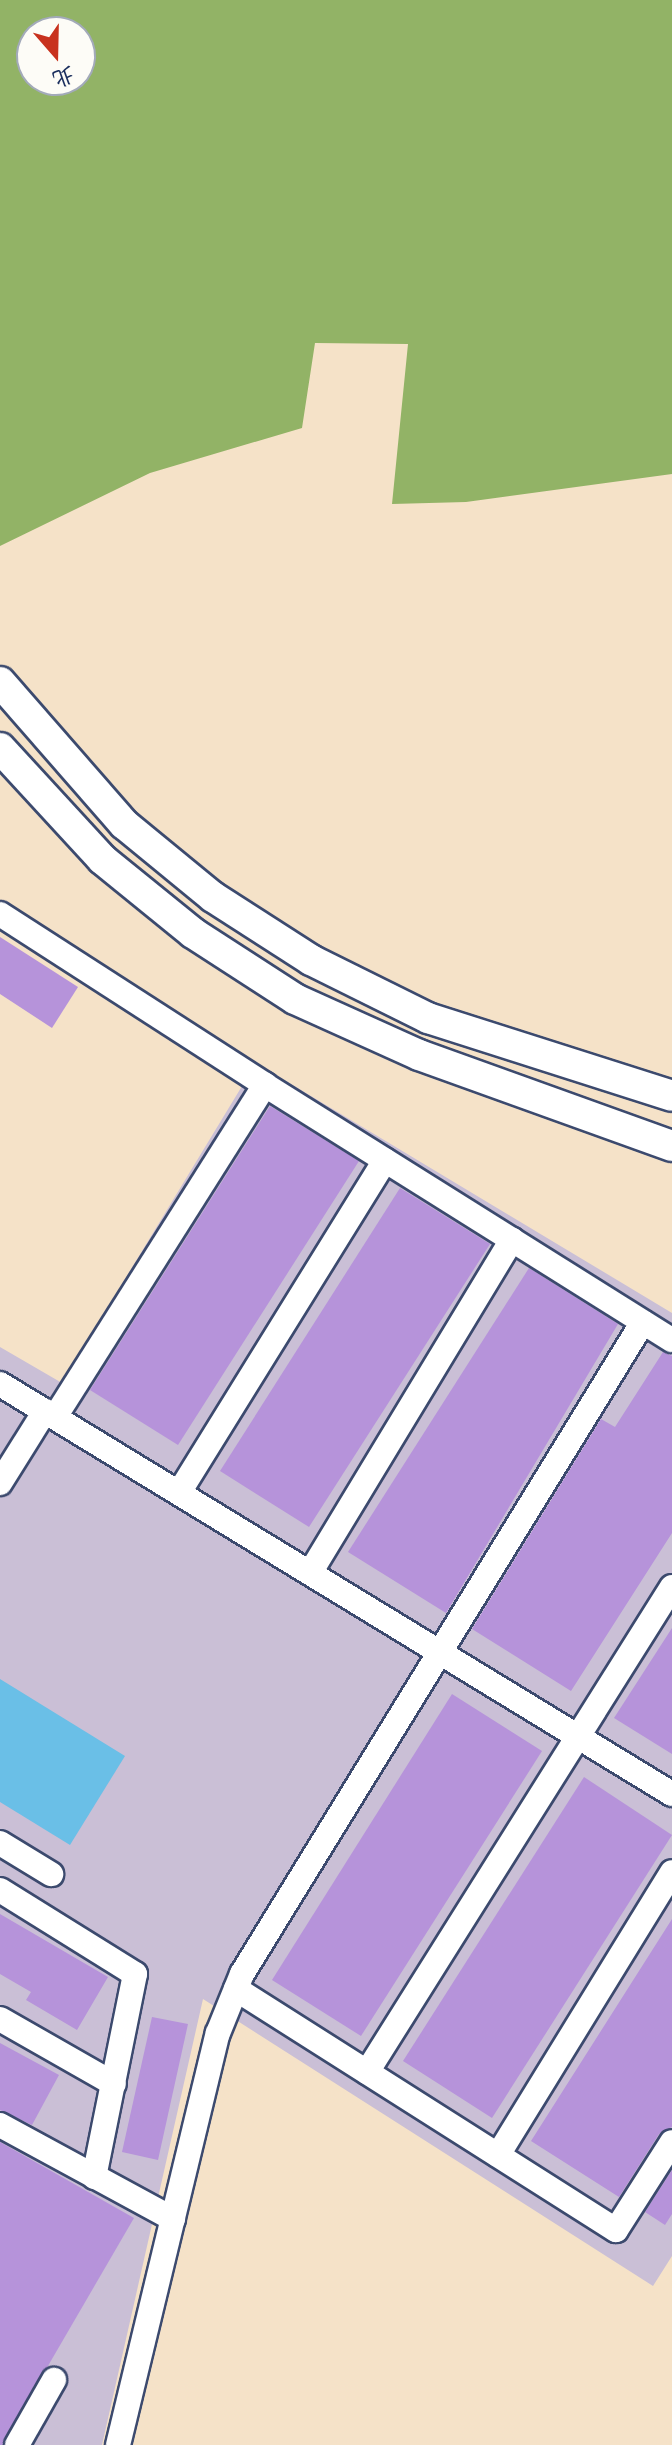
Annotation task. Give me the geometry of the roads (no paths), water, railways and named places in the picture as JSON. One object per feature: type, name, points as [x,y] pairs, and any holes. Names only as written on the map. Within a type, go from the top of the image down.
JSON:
[{"type":"main road","points":[[0,682],[124,824],[213,897],[311,960],[428,1018],[672,1096]]},
{"type":"main road","points":[[0,748],[102,859],[193,933],[295,999],[434,1060],[672,1146]]},
{"type":"street","points":[[0,914],[265,1085],[672,1340]]},
{"type":"street","points":[[0,1483],[50,1414],[265,1085]]},
{"type":"street","points":[[180,1491],[385,1160]]},
{"type":"street","points":[[310,1573],[512,1239]]},
{"type":"street","points":[[118,2445],[218,2033],[236,1989],[643,1322]]},
{"type":"street","points":[[0,1384],[180,1491],[672,1794]]},
{"type":"street","points":[[367,2072],[580,1738],[672,1587]]},
{"type":"street","points":[[0,1843],[51,1874]]},
{"type":"street","points":[[498,2155],[672,1872]]},
{"type":"street","points":[[0,1890],[135,1974],[94,2177]]},
{"type":"street","points":[[236,1989],[616,2230],[672,2142]]},
{"type":"street","points":[[0,2019],[114,2084]]},
{"type":"street","points":[[0,2125],[173,2219]]},
{"type":"street","points":[[17,2445],[54,2380]]},
{"type":"water","points":[[0,1679],[125,1756],[70,1845],[0,1802]]}]
